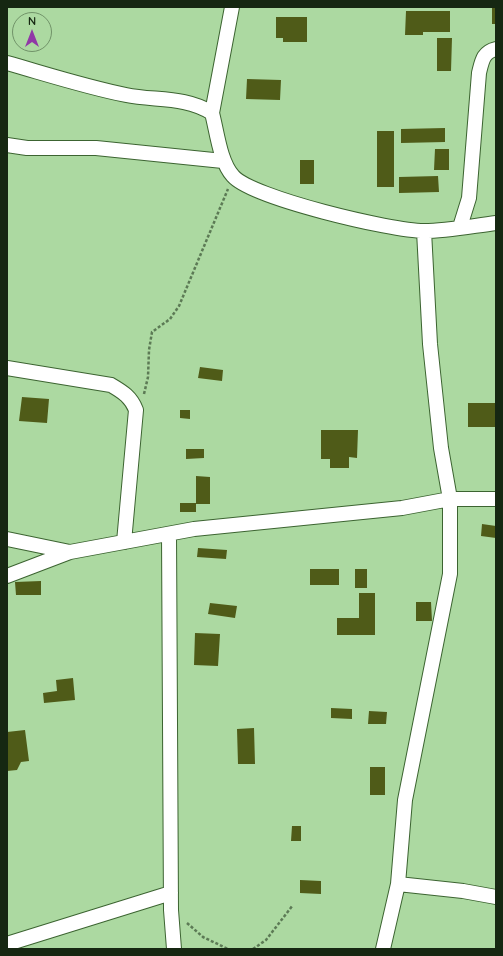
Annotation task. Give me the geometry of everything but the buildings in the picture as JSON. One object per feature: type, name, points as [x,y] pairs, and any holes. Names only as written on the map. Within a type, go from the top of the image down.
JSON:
[{"type":"street","points":[[232,7],[212,113],[223,161],[233,177],[263,193],[290,202],[390,228],[424,231],[496,223]]},
{"type":"street","points":[[460,227],[469,198],[479,72],[483,57],[491,50],[496,49]]},
{"type":"street","points":[[7,63],[127,95],[186,102],[200,106],[212,113]]},
{"type":"street","points":[[7,145],[27,148],[96,148],[223,161]]},
{"type":"street","points":[[383,949],[398,884],[406,800],[450,574],[450,499],[441,448],[430,344],[424,231]]},
{"type":"street","points":[[7,368],[111,385],[125,393],[132,401],[136,410],[124,542]]},
{"type":"street","points":[[7,576],[70,552],[194,529],[402,508],[450,499],[496,500]]},
{"type":"street","points":[[169,534],[171,910],[174,949]]},
{"type":"street","points":[[7,539],[70,552]]},
{"type":"street","points":[[398,884],[463,891],[496,897]]},
{"type":"street","points":[[7,944],[171,893]]},
{"type":"path","points":[[136,410],[144,396],[146,387],[152,332],[170,318],[179,306],[233,177]]},
{"type":"path","points":[[253,949],[266,940],[293,906]]},
{"type":"path","points":[[171,910],[203,937],[228,949]]}]
